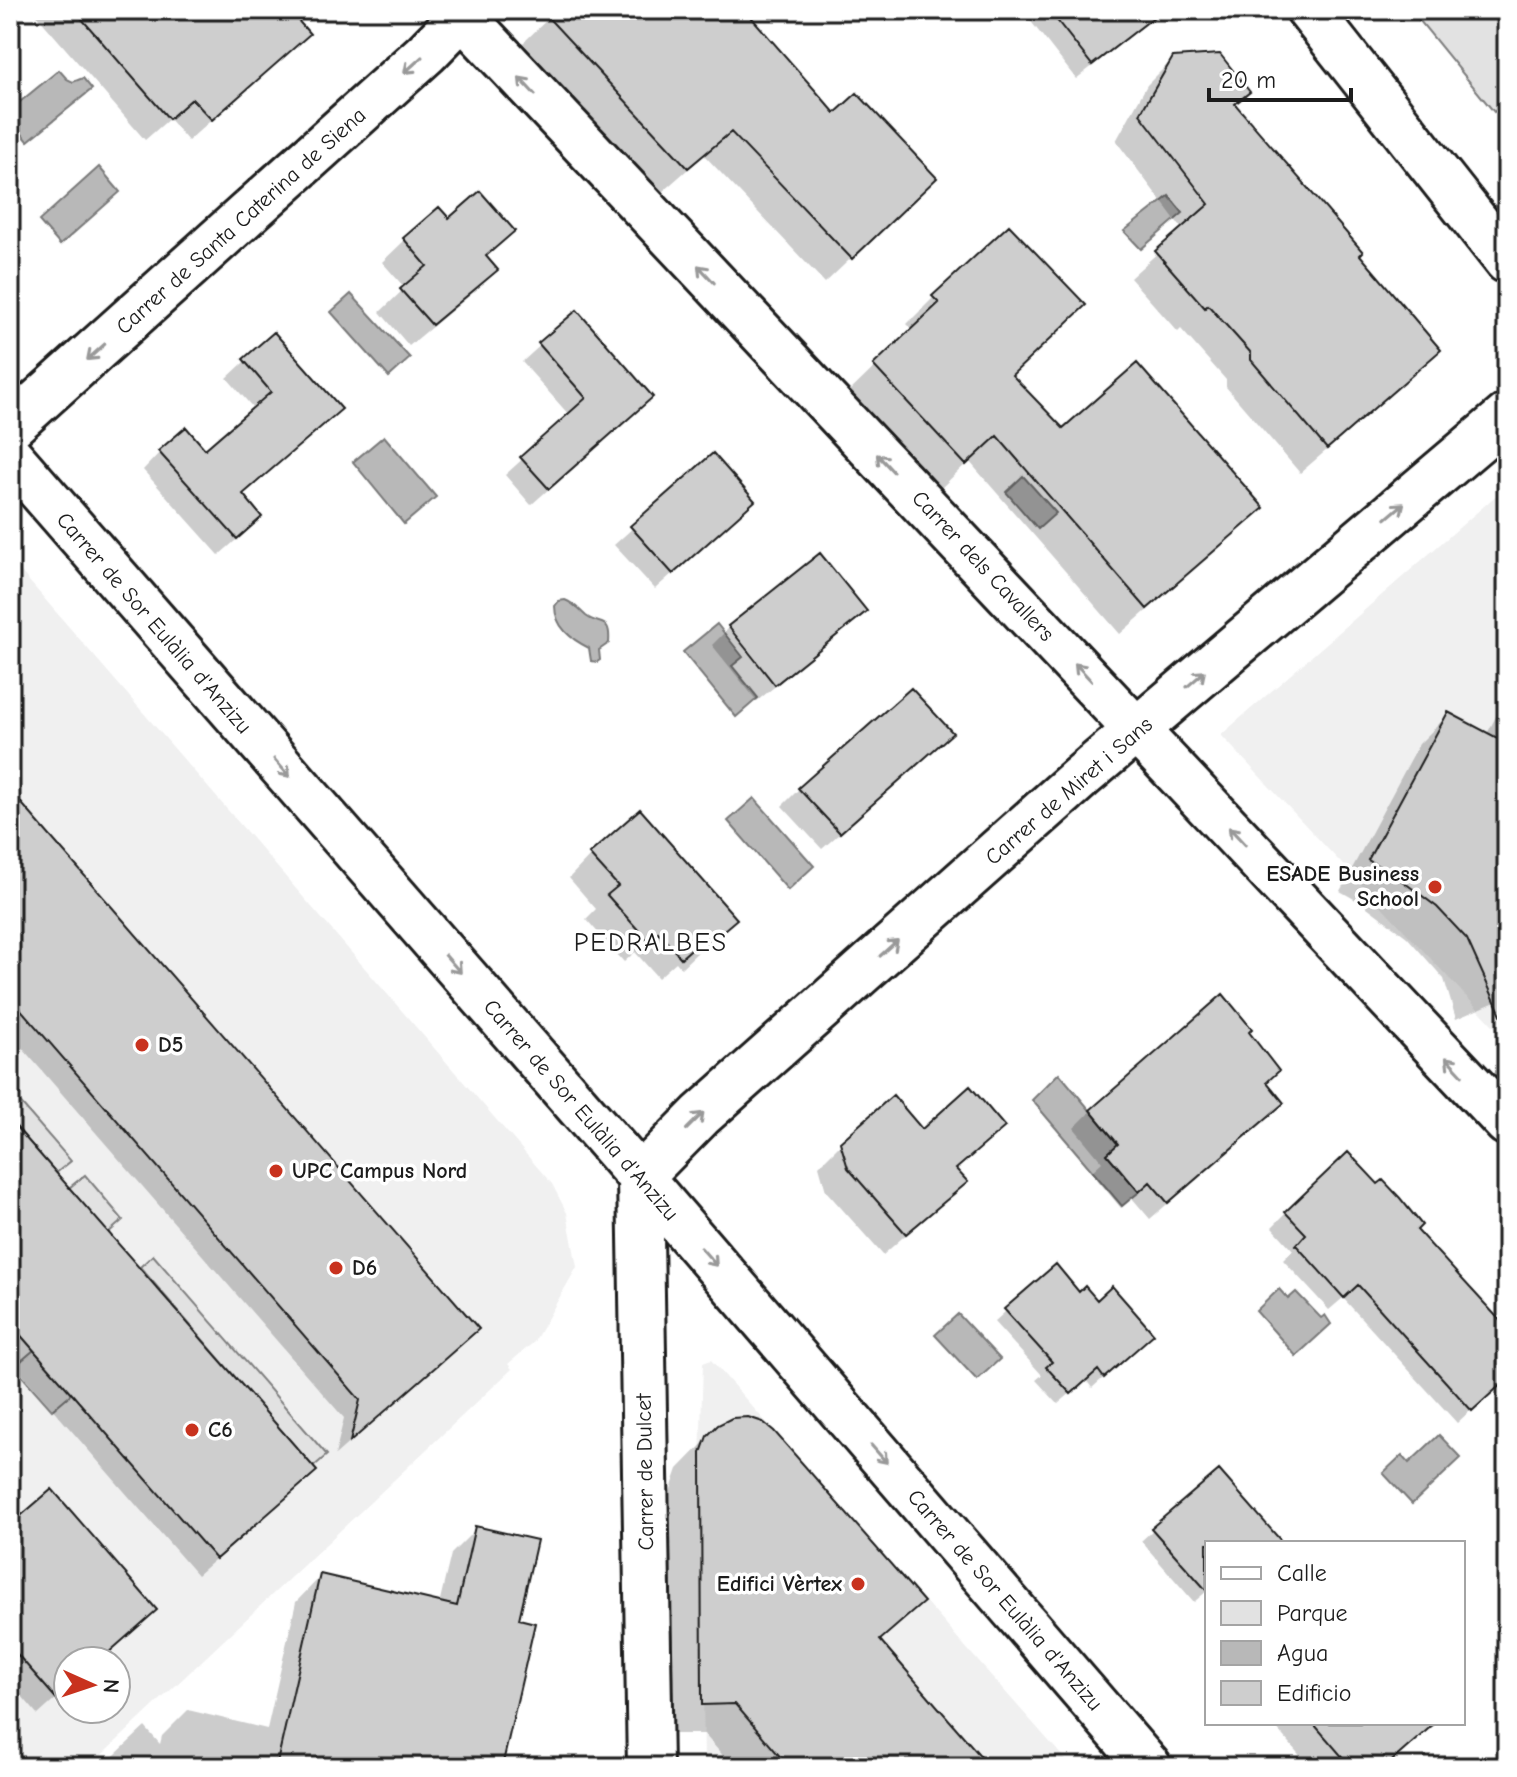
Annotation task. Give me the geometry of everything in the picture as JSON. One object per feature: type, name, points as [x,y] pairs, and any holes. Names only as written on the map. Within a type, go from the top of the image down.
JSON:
[{"type":"street","points":[[1309,10],[1507,261]]},
{"type":"street","name":"Carrer de Santa Caterina de Siena","points":[[10,427],[426,53],[462,12]]},
{"type":"street","name":"Carrer dels Cavallers","points":[[462,12],[1507,1123]]},
{"type":"street","name":"Carrer de Miret i Sans","points":[[640,1177],[701,1115],[1137,729],[1155,717],[1507,416]]},
{"type":"street","name":"Carrer de Sor Eulàlia d'Anzizu","points":[[10,456],[640,1177],[1149,1767]]},
{"type":"street","name":"Carrer de Dulcet","points":[[640,1177],[650,1767]]},
{"type":"shaded area","name":"ESADE Business School","points":[[1507,486],[1507,1040],[1221,735]]},
{"type":"shaded area","name":"UPC Campus Nord","points":[[10,559],[552,1184],[567,1213],[577,1267],[534,1342],[508,1364],[512,1369],[89,1767],[10,1767]]},
{"type":"shaded area","name":"Edifici Vèrtex","points":[[711,1360],[1072,1767],[704,1767],[700,1460],[703,1363]]},
{"type":"green space","points":[[1411,10],[1507,10],[1507,101],[1494,112]]},
{"type":"green space","points":[[10,1091],[71,1161],[56,1173],[10,1120]]},
{"type":"green space","points":[[85,1175],[123,1220],[108,1233],[69,1188]]},
{"type":"green space","points":[[153,1255],[327,1455],[313,1467],[140,1267]]},
{"type":"green space","points":[[34,1350],[72,1393],[52,1410],[14,1367]]},
{"type":"water","points":[[59,70],[73,82],[83,78],[92,89],[28,141],[10,120],[10,110]]},
{"type":"water","points":[[99,167],[120,192],[60,245],[39,221]]},
{"type":"water","points":[[1169,196],[1183,213],[1141,249],[1124,231]]},
{"type":"water","points":[[351,294],[410,358],[389,377],[331,312]]},
{"type":"water","points":[[384,436],[436,497],[404,524],[353,462]]},
{"type":"water","points":[[1023,476],[1056,513],[1038,529],[1006,492]]},
{"type":"water","points":[[565,600],[586,616],[606,625],[609,643],[599,650],[600,660],[597,662],[591,661],[589,648],[561,626],[555,606]]},
{"type":"water","points":[[717,624],[743,657],[732,666],[758,698],[736,717],[683,652]]},
{"type":"water","points":[[754,798],[814,866],[788,890],[728,821]]},
{"type":"water","points":[[1059,1073],[1118,1144],[1107,1154],[1139,1192],[1122,1206],[1032,1100]]},
{"type":"water","points":[[1279,1289],[1288,1299],[1296,1292],[1321,1318],[1325,1315],[1331,1324],[1296,1356],[1256,1311]]},
{"type":"water","points":[[958,1314],[1000,1359],[977,1380],[935,1335]]},
{"type":"water","points":[[1439,1435],[1461,1458],[1412,1504],[1383,1473],[1402,1455],[1409,1463]]},
{"type":"building","points":[[74,10],[289,10],[310,34],[212,120],[192,99],[169,119]]},
{"type":"building","points":[[541,10],[745,10],[835,113],[857,93],[937,178],[852,259],[731,132],[688,168]]},
{"type":"building","points":[[1049,10],[1163,10],[1092,65]]},
{"type":"building","points":[[1220,54],[1250,92],[1235,104],[1363,252],[1360,255],[1441,350],[1327,449],[1251,360],[1251,353],[1208,305],[1205,308],[1155,251],[1209,204],[1140,114],[1173,57]]},
{"type":"building","points":[[480,191],[515,231],[486,256],[498,270],[432,325],[400,289],[427,266],[403,238],[439,207],[449,218]]},
{"type":"building","points":[[1009,225],[1086,305],[1012,375],[1063,428],[1137,363],[1264,508],[1147,609],[997,436],[966,465],[873,365],[939,303],[932,296]]},
{"type":"building","points":[[577,310],[653,397],[549,489],[520,457],[586,398],[538,343]]},
{"type":"building","points":[[274,332],[342,409],[243,494],[262,517],[237,539],[158,451],[186,427],[205,449],[271,392],[243,359]]},
{"type":"building","points":[[713,453],[755,501],[673,574],[630,526]]},
{"type":"building","points":[[820,553],[867,611],[775,685],[728,626]]},
{"type":"building","points":[[911,688],[953,733],[840,833],[798,788]]},
{"type":"building","points":[[1448,712],[1507,743],[1507,1028],[1467,939],[1437,907],[1393,874],[1368,860]]},
{"type":"building","points":[[10,790],[479,1329],[350,1442],[360,1400],[10,997]]},
{"type":"building","points":[[640,809],[737,919],[704,947],[699,942],[681,958],[658,932],[648,941],[607,895],[618,886],[589,854]]},
{"type":"building","points":[[1223,994],[1252,1029],[1249,1032],[1279,1071],[1267,1082],[1284,1103],[1168,1203],[1150,1182],[1139,1192],[1107,1154],[1118,1144],[1090,1110]]},
{"type":"building","points":[[970,1086],[1005,1127],[956,1169],[968,1182],[906,1234],[848,1168],[840,1142],[893,1095],[922,1129]]},
{"type":"building","name":"C6","points":[[10,1120],[317,1471],[216,1559],[10,1323]]},
{"type":"building","points":[[1348,1152],[1378,1184],[1383,1180],[1400,1198],[1422,1225],[1417,1230],[1507,1328],[1507,1379],[1472,1411],[1358,1285],[1344,1298],[1296,1245],[1306,1234],[1285,1212]]},
{"type":"building","points":[[1056,1264],[1079,1292],[1085,1286],[1097,1300],[1112,1286],[1154,1334],[1104,1378],[1098,1370],[1071,1394],[1046,1367],[1052,1362],[1004,1309]]},
{"type":"building","name":"Edifici Vèrtex","points":[[748,1417],[763,1422],[774,1431],[924,1602],[880,1640],[990,1767],[789,1767],[735,1704],[702,1705],[701,1453],[707,1436],[718,1425],[732,1418]]},
{"type":"building","points":[[1219,1470],[1281,1541],[1205,1541],[1205,1589],[1151,1528]]},
{"type":"building","points":[[52,1489],[157,1610],[117,1645],[52,1645],[52,1694],[10,1646],[10,1525]]},
{"type":"building","points":[[475,1526],[537,1540],[519,1619],[535,1623],[502,1767],[276,1767],[320,1574],[457,1606]]},
{"type":"building","points":[[1315,1725],[1433,1725],[1385,1767],[1351,1767]]},
{"type":"place","name":"ESADE Business School","points":[[1435,887]]},
{"type":"place","name":"D5","points":[[142,1045]]},
{"type":"place","name":"UPC Campus Nord","points":[[276,1171]]},
{"type":"place","name":"D6","points":[[336,1268]]},
{"type":"place","name":"C6","points":[[192,1430]]},
{"type":"place","name":"Edifici Vèrtex","points":[[858,1584]]},
{"type":"district","name":"PEDRALBES","points":[[651,943]]}]
